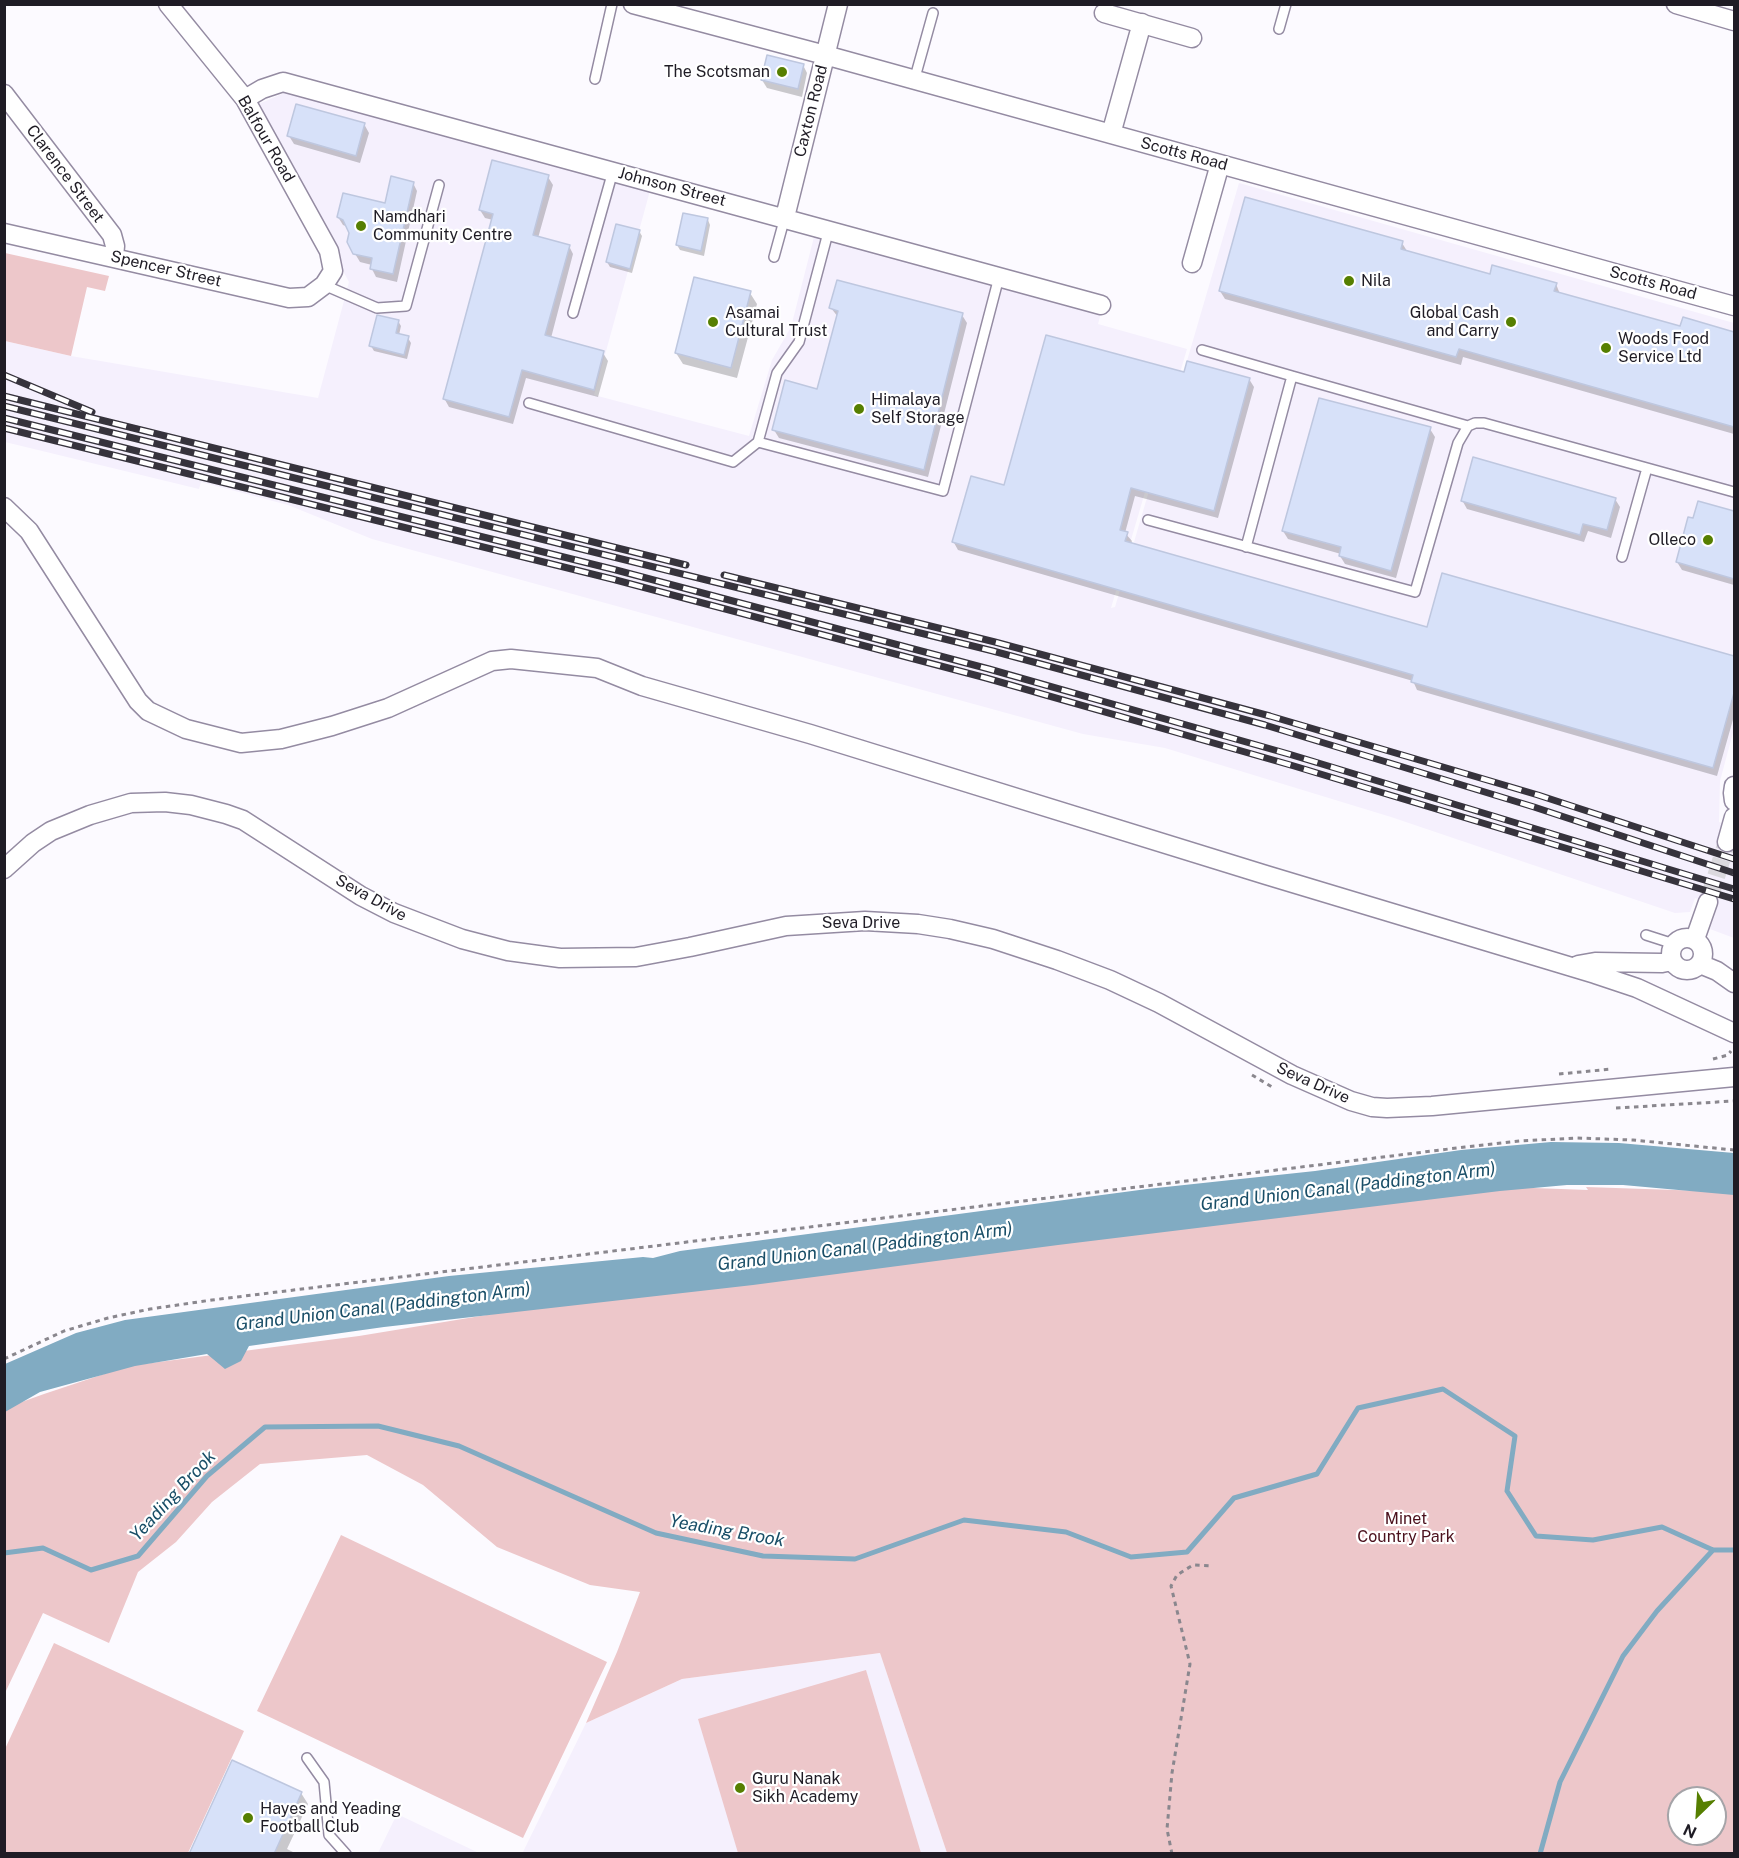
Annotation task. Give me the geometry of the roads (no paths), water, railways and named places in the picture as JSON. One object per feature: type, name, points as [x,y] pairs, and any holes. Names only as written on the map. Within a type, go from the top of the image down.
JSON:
[{"type":"street","name":"Balfour Road","points":[[168,4],[245,99],[329,251],[333,271],[324,285]]},
{"type":"street","name":"Scotts Road","points":[[633,4],[1734,306]]},
{"type":"street","name":"Caxton Road","points":[[785,217],[838,4]]},
{"type":"street","points":[[1676,4],[1734,21]]},
{"type":"street","points":[[1104,13],[1192,38]]},
{"type":"street","points":[[1110,134],[1142,23]]},
{"type":"street","name":"Johnson Street","points":[[245,99],[262,89],[284,82],[1101,305]]},
{"type":"street","name":"Clarence Street","points":[[4,94],[112,235],[115,246],[114,257]]},
{"type":"street","points":[[1192,263],[1220,164]]},
{"type":"street","name":"Spencer Street","points":[[4,233],[289,298],[308,297],[324,285]]},
{"type":"street","points":[[4,507],[29,531],[138,701],[148,711],[186,729],[241,743],[281,739],[388,708],[492,661],[511,659],[597,668],[642,686],[810,734],[1638,988],[1734,1033]]},
{"type":"street","points":[[1734,786],[1734,801]]},
{"type":"street","name":"Seva Drive","points":[[4,869],[33,843],[51,831],[90,815],[131,803],[165,802],[191,805],[243,820],[361,896],[394,913],[462,939],[508,951],[560,958],[636,957],[786,926],[865,921],[918,924],[993,939],[1110,980],[1292,1075],[1351,1101],[1372,1107],[1408,1108],[1734,1077]]},
{"type":"street","points":[[1727,842],[1734,817]]},
{"type":"street","points":[[1695,939],[1708,902]]},
{"type":"street","points":[[1570,967],[1595,962],[1662,963],[1686,938],[1695,939],[1702,948],[1703,959],[1691,970],[1680,969],[1673,952]]},
{"type":"street","points":[[1700,964],[1717,971],[1734,983]]},
{"type":"lane","points":[[595,79],[612,4]]},
{"type":"lane","points":[[1279,29],[1286,4]]},
{"type":"lane","points":[[914,81],[933,13]]},
{"type":"lane","points":[[573,313],[613,171]]},
{"type":"lane","points":[[324,285],[377,308],[406,306],[439,185]]},
{"type":"lane","points":[[774,257],[785,217]]},
{"type":"lane","points":[[529,404],[733,462],[758,442],[777,373],[799,342],[829,229]]},
{"type":"lane","points":[[758,442],[943,491],[999,277]]},
{"type":"lane","points":[[1202,350],[1468,426]]},
{"type":"lane","points":[[1246,547],[1292,376]]},
{"type":"lane","points":[[1148,520],[1415,592],[1458,443],[1468,426],[1475,423],[1484,423],[1734,492]]},
{"type":"lane","points":[[1622,557],[1647,468]]},
{"type":"lane","points":[[1646,935],[1673,952]]},
{"type":"lane","points":[[307,1758],[324,1782],[329,1835],[346,1854]]},
{"type":"water","name":"Grand Union Canal (Paddington Arm)","points":[[1551,1142],[1619,1143],[1734,1153],[1734,1195],[1623,1185],[1567,1185],[1500,1191],[753,1285],[384,1327],[249,1346],[241,1361],[225,1369],[207,1354],[135,1366],[40,1392],[5,1412],[5,1364],[76,1333],[125,1320],[449,1276],[643,1257],[653,1258],[680,1251],[1147,1189],[1315,1171],[1461,1150]]},
{"type":"waterway","name":"Yeading Brook","points":[[4,1553],[43,1548],[91,1570],[138,1556],[207,1476],[265,1427],[378,1426],[459,1446],[656,1533],[763,1556],[855,1559],[964,1520],[1066,1532],[1131,1557],[1187,1552],[1234,1498],[1317,1474],[1358,1408],[1443,1389],[1515,1436],[1507,1491],[1536,1536],[1593,1540],[1662,1527],[1713,1550],[1734,1550]]},
{"type":"waterway","points":[[1540,1854],[1560,1782],[1623,1656],[1657,1611],[1713,1550]]},
{"type":"tunnel","points":[[1708,902],[1727,842]]},
{"type":"railway","points":[[4,375],[92,412]]},
{"type":"railway","points":[[4,396],[686,565]]},
{"type":"railway","points":[[4,406],[993,651],[1265,725],[1534,807],[1734,873]]},
{"type":"railway","points":[[4,418],[616,570],[989,669],[1292,755],[1734,889]]},
{"type":"railway","points":[[4,428],[612,579],[986,678],[1294,766],[1734,899]]},
{"type":"railway","points":[[724,575],[995,642],[1270,716],[1538,795],[1734,859]]},
{"type":"place","name":"The Scotsman","points":[[782,72]]},
{"type":"place","name":"Namdhari Community Centre","points":[[361,226]]},
{"type":"place","name":"Nila","points":[[1349,281]]},
{"type":"place","name":"Asamai Cultural Trust","points":[[713,322]]},
{"type":"place","name":"Global Cash and Carry","points":[[1511,322]]},
{"type":"place","name":"Woods Food Service Ltd","points":[[1606,348]]},
{"type":"place","name":"Himalaya Self Storage","points":[[859,409]]},
{"type":"place","name":"Olleco","points":[[1708,540]]},
{"type":"place","name":"Guru Nanak Sikh Academy","points":[[740,1788]]},
{"type":"place","name":"Hayes and Yeading Football Club","points":[[248,1818]]},
{"type":"park label","name":"Minet Country Park","points":[[1406,1528]]}]
